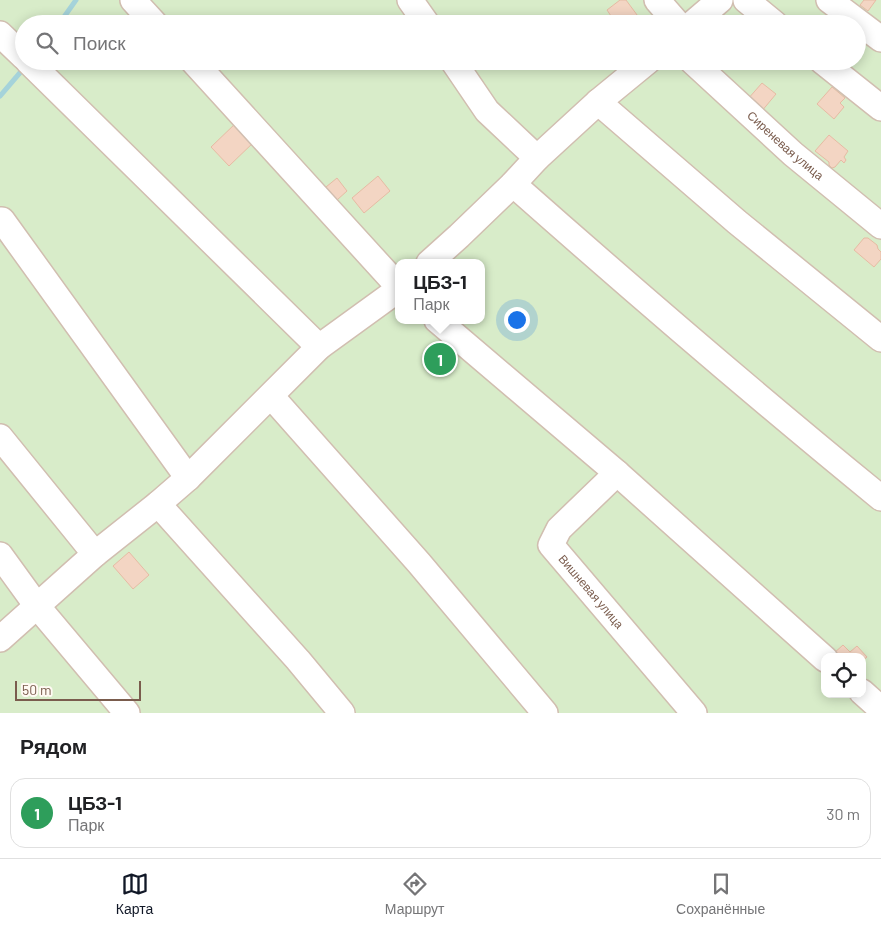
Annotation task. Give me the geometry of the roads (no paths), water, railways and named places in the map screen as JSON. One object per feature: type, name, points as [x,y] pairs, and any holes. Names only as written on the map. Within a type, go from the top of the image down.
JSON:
[{"type":"street","points":[[133,0],[147,15]]},
{"type":"street","points":[[410,0],[421,15]]},
{"type":"street","points":[[657,0],[670,15]]},
{"type":"street","points":[[702,15],[720,0]]},
{"type":"street","points":[[746,0],[764,15]]},
{"type":"street","points":[[829,0],[849,15]]},
{"type":"street","points":[[866,28],[881,39]]},
{"type":"street","points":[[0,34],[15,49]]},
{"type":"street","points":[[37,70],[319,347]]},
{"type":"street","points":[[201,70],[395,284]]},
{"type":"street","points":[[459,70],[487,111],[537,158]]},
{"type":"street","points":[[433,259],[513,184],[537,158],[598,102],[637,70]]},
{"type":"street","name":"Сиреневая улица","points":[[702,70],[793,154],[881,226]]},
{"type":"street","points":[[833,70],[881,108]]},
{"type":"street","points":[[598,102],[737,222],[881,339]]},
{"type":"street","points":[[513,184],[625,283],[796,429],[881,498]]},
{"type":"street","points":[[2,220],[188,478]]},
{"type":"street","points":[[0,640],[95,554],[188,478],[319,347],[395,291]]},
{"type":"street","points":[[442,324],[617,473],[821,655]]},
{"type":"street","points":[[271,396],[419,563],[545,713]]},
{"type":"street","points":[[0,437],[95,554]]},
{"type":"street","name":"Вишневая улица","points":[[617,473],[559,529],[551,546],[694,713]]},
{"type":"street","points":[[158,504],[298,660],[342,713]]},
{"type":"street","points":[[0,555],[37,606],[127,713]]},
{"type":"street","points":[[866,696],[881,709]]},
{"type":"waterway","points":[[65,15],[76,0]]},
{"type":"waterway","points":[[0,96],[22,70]]},
{"type":"place","name":"ЦБЗ-1","points":[[440,359]]}]
